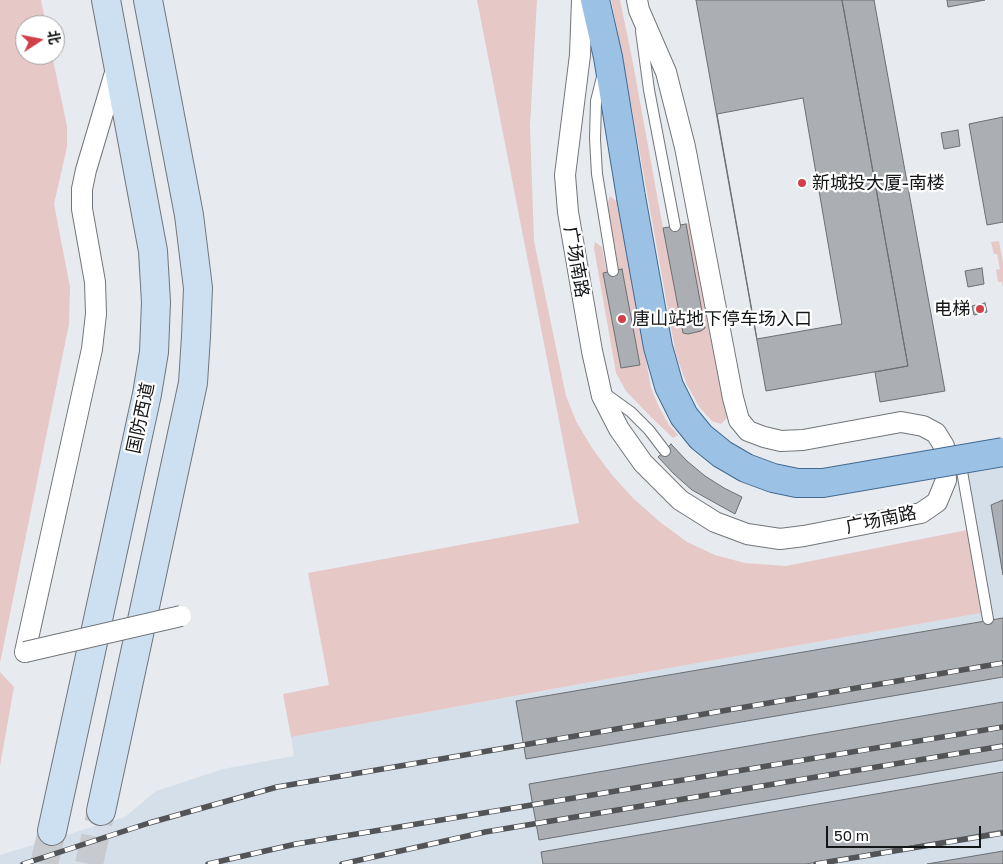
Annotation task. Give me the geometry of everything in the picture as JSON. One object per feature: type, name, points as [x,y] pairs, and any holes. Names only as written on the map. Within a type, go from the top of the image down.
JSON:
[{"type":"main road","name":"国防西道","points":[[52,831],[147,394],[154,352],[156,302],[153,251],[106,0]]},
{"type":"main road","points":[[101,811],[193,383],[196,336],[198,288],[189,215],[148,0]]},
{"type":"main road","points":[[595,0],[608,57],[658,348],[669,386],[684,416],[701,438],[722,454],[746,468],[773,478],[797,483],[823,483],[1003,452]]},
{"type":"street","name":"广场南路","points":[[582,0],[580,56],[565,175],[568,212],[592,352],[601,391],[618,430],[643,463],[680,500],[715,522],[747,534],[780,539],[921,513],[937,502],[946,480],[944,446],[936,433],[923,426],[900,422],[803,440],[781,442],[748,431],[739,420],[733,398],[685,147],[666,72],[638,5]]},
{"type":"street","points":[[118,61],[82,189],[82,209],[95,282],[96,314],[92,349],[25,652],[182,616]]},
{"type":"lane","points":[[638,5],[648,90],[675,226]]},
{"type":"lane","points":[[608,57],[596,101],[595,139],[598,182],[613,271]]},
{"type":"lane","points":[[601,391],[631,412],[665,450]]},
{"type":"lane","points":[[960,459],[988,619]]},
{"type":"shaded area","points":[[0,0],[41,0],[44,15],[15,15],[15,65],[54,65],[67,126],[67,147],[54,204],[70,287],[69,324],[0,663]]},
{"type":"shaded area","points":[[477,0],[537,0],[530,126],[534,241],[566,396],[576,421],[592,448],[612,475],[634,499],[687,542],[715,555],[745,563],[786,566],[967,530],[981,613],[291,737],[283,694],[329,685],[308,573],[579,523]]},
{"type":"shaded area","points":[[611,0],[620,0],[663,228],[692,223],[727,418],[721,424],[712,421],[700,408],[687,385],[676,355]]},
{"type":"shaded area","points":[[610,196],[618,203],[651,388],[669,425],[678,435],[673,438],[626,391],[616,373],[594,248],[595,242],[602,247],[606,268],[618,265],[607,205]]},
{"type":"shaded area","points":[[999,241],[1003,263],[1003,289],[1002,282],[998,282],[996,270],[1000,269],[997,254],[994,254],[991,242]]},
{"type":"shaded area","points":[[1003,441],[1003,864],[0,864],[0,855],[125,817],[156,791],[223,769],[294,756],[291,737],[980,613],[954,450]]},
{"type":"shaded area","points":[[0,672],[14,687],[0,766]]},
{"type":"building","name":"新城投大厦-南楼","points":[[696,0],[842,0],[908,366],[766,391]]},
{"type":"building","points":[[842,0],[874,0],[945,391],[880,402],[875,372],[908,366]]},
{"type":"building","points":[[947,0],[985,0],[948,7]]},
{"type":"building","points":[[803,98],[842,324],[757,339],[717,114]]},
{"type":"building","points":[[1003,117],[1003,222],[987,225],[969,124]]},
{"type":"building","points":[[958,130],[960,146],[944,149],[941,133]]},
{"type":"building","points":[[686,224],[705,328],[688,334],[683,333],[663,228]]},
{"type":"building","points":[[982,268],[984,284],[968,287],[965,271]]},
{"type":"building","name":"唐山站地下停车场入口","points":[[622,269],[640,365],[621,368],[603,273]]},
{"type":"building","name":"电梯","points":[[985,303],[987,312],[974,315],[972,306]]},
{"type":"building","points":[[671,444],[705,476],[742,497],[735,514],[692,490],[658,457]]},
{"type":"building","points":[[1003,500],[1003,575],[991,505]]},
{"type":"building","points":[[1003,618],[1003,677],[526,759],[516,701]]},
{"type":"building","points":[[1003,702],[1003,760],[539,840],[529,784]]},
{"type":"building","points":[[1003,772],[1003,830],[806,864],[543,864],[541,852]]},
{"type":"building","points":[[1003,851],[1003,864],[927,864]]},
{"type":"tunnel","points":[[89,864],[101,811]]},
{"type":"tunnel","points":[[44,864],[52,831]]},
{"type":"railway","points":[[23,864],[149,823],[277,787],[1003,663]]},
{"type":"railway","points":[[208,864],[296,844],[1003,727]]},
{"type":"railway","points":[[342,864],[485,832],[1003,746]]},
{"type":"railway","points":[[816,864],[1003,833]]},
{"type":"place","name":"新城投大厦-南楼","points":[[802,183]]},
{"type":"place","name":"电梯","points":[[980,309]]},
{"type":"place","name":"唐山站地下停车场入口","points":[[622,319]]}]
